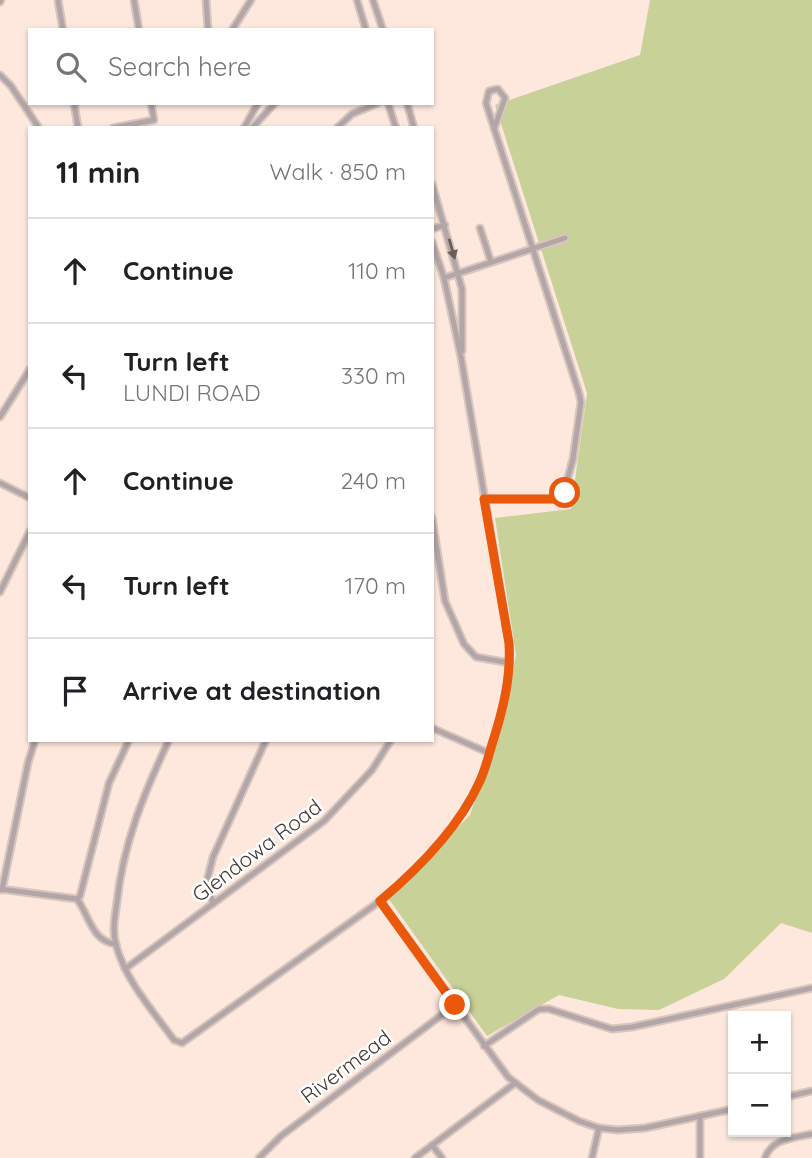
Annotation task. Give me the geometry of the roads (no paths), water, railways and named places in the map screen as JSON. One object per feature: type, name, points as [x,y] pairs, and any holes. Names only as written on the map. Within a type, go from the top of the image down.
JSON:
[{"type":"street","points":[[58,0],[63,28]]},
{"type":"street","points":[[134,0],[139,28]]},
{"type":"street","points":[[206,0],[208,28]]},
{"type":"street","points":[[233,28],[251,0]]},
{"type":"street","points":[[356,0],[365,28]]},
{"type":"street","points":[[373,0],[382,28]]},
{"type":"street","points":[[0,75],[18,95],[38,126]]},
{"type":"street","points":[[484,499],[561,498],[565,493],[573,459],[581,399],[532,249],[494,129],[486,103],[489,91],[498,89],[505,98],[494,129]]},
{"type":"street","points":[[74,105],[78,126]]},
{"type":"street","points":[[151,105],[156,126]]},
{"type":"street","points":[[245,126],[257,105]]},
{"type":"street","points":[[254,126],[273,105]]},
{"type":"street","points":[[339,126],[352,114],[373,105]]},
{"type":"street","points":[[389,105],[395,126]]},
{"type":"street","points":[[408,105],[413,126]]},
{"type":"street","points":[[123,126],[154,120]]},
{"type":"street","points":[[434,190],[459,273],[463,306],[461,357]]},
{"type":"street","points":[[434,228],[445,225]]},
{"type":"street","points":[[480,228],[491,262]]},
{"type":"street","points":[[444,278],[565,238]]},
{"type":"street","points":[[168,742],[129,835],[117,894],[114,926],[116,944],[132,983],[174,1040],[180,1043],[186,1042],[380,901],[419,866],[447,832],[475,790],[489,753],[502,712],[510,663],[505,614],[461,357],[444,278],[434,248]]},
{"type":"street","points":[[0,417],[28,372]]},
{"type":"street","points":[[0,483],[28,497]]},
{"type":"street","points":[[434,531],[445,601],[464,644],[477,657],[510,663]]},
{"type":"street","points":[[0,592],[28,536]]},
{"type":"street","points":[[434,729],[489,753]]},
{"type":"street","points":[[34,742],[1,890],[77,899],[88,914],[99,938],[116,944]]},
{"type":"street","points":[[77,899],[109,783],[128,742]]},
{"type":"street","points":[[213,904],[207,881],[213,857],[265,742]]},
{"type":"street","name":"Glendowa Road","points":[[125,969],[302,839],[337,809],[372,770],[390,742]]},
{"type":"street","points":[[380,901],[514,1084],[556,1110],[600,1128],[632,1130],[728,1110]]},
{"type":"street","points":[[484,1046],[539,1009],[549,1009],[612,1029],[812,988]]},
{"type":"street","name":"Rivermead","points":[[259,1158],[281,1136],[455,1005]]},
{"type":"street","points":[[415,1158],[514,1084]]},
{"type":"street","points":[[791,1096],[812,1091]]},
{"type":"street","points":[[700,1116],[700,1158]]},
{"type":"street","points":[[592,1158],[600,1128]]},
{"type":"street","points":[[765,1158],[769,1148],[777,1142],[812,1134]]},
{"type":"street","points":[[432,1145],[442,1158]]}]
